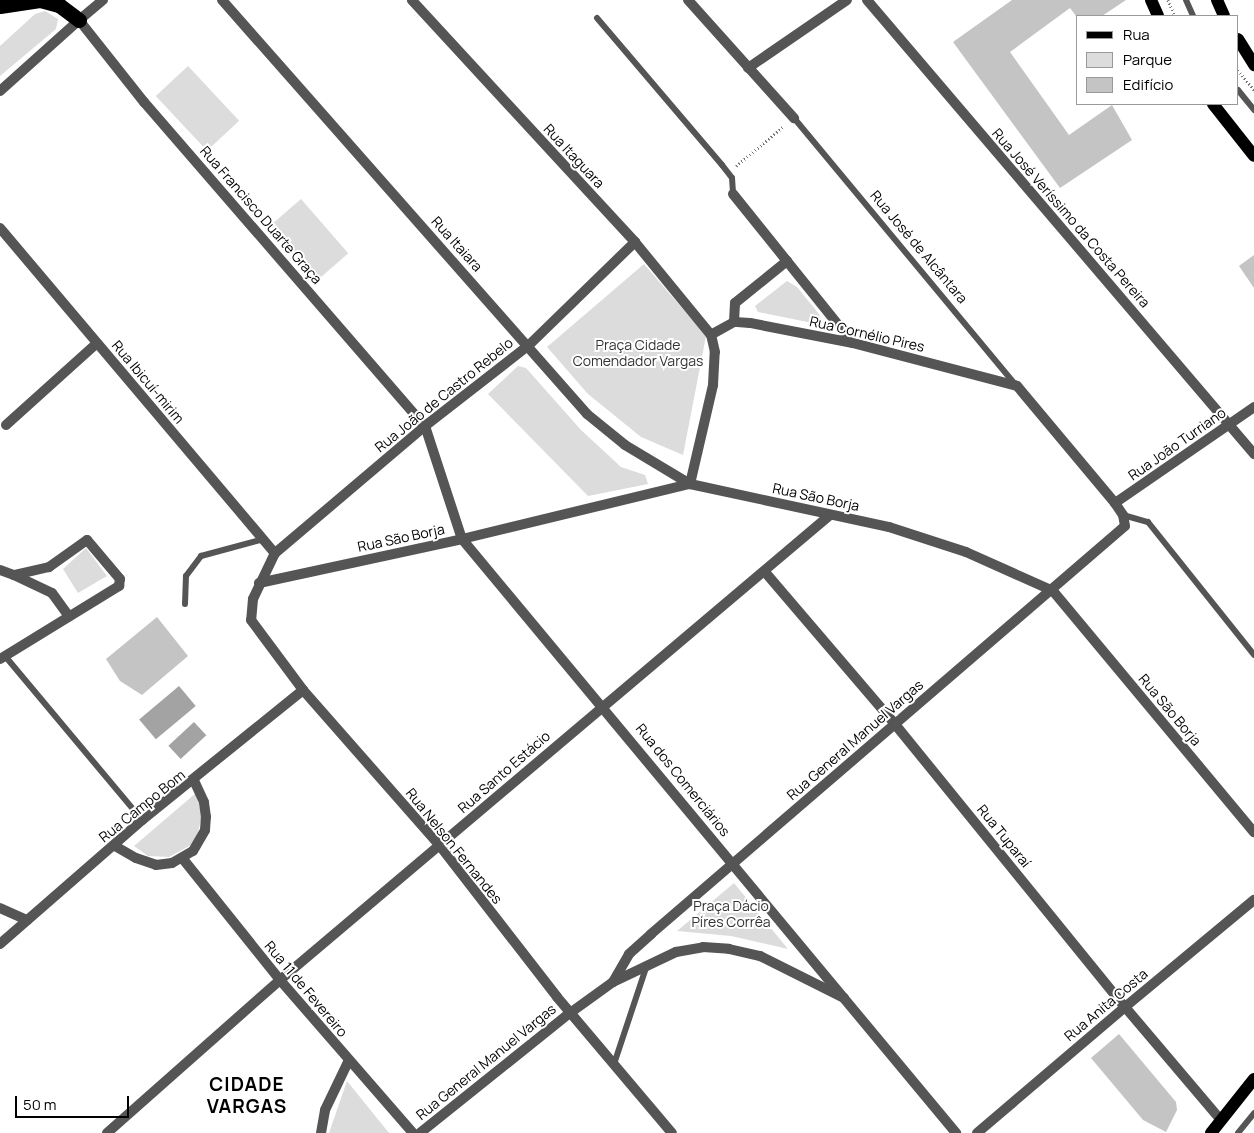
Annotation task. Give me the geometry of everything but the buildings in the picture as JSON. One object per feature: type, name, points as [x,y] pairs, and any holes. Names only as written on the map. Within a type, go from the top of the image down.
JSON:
[{"type":"highway","points":[[0,4],[3,0]]},
{"type":"highway","points":[[0,4],[40,0],[59,5],[78,20]]},
{"type":"main road","points":[[1151,0],[1158,15]]},
{"type":"main road","points":[[1217,0],[1224,15]]},
{"type":"main road","points":[[1239,41],[1254,65]]},
{"type":"main road","points":[[1214,105],[1254,156]]},
{"type":"main road","points":[[1212,1133],[1220,1119],[1254,1079]]},
{"type":"street","points":[[0,91],[78,20],[103,0]]},
{"type":"street","name":"Rua Itaiara","points":[[222,0],[529,345],[587,414],[626,445],[690,484]]},
{"type":"street","name":"Rua Itaguara","points":[[412,0],[635,242],[712,334]]},
{"type":"street","name":"Rua José de Alcântara","points":[[688,0],[794,118]]},
{"type":"street","points":[[748,68],[847,0]]},
{"type":"street","name":"Rua José Veríssimo da Costa Pereira","points":[[866,0],[1254,454]]},
{"type":"street","name":"Rua Francisco Duarte Graça","points":[[78,20],[144,102],[425,426]]},
{"type":"street","points":[[732,194],[853,343]]},
{"type":"street","name":"Rua Ibicuí-mirim","points":[[0,228],[275,553]]},
{"type":"street","name":"Rua João de Castro Rebelo","points":[[267,567],[275,553],[425,426],[529,345],[635,242]]},
{"type":"street","points":[[690,484],[713,385],[715,352],[712,334],[734,322],[735,303],[787,261]]},
{"type":"street","name":"Rua Cornélio Pires","points":[[734,322],[853,343],[1017,386]]},
{"type":"street","points":[[6,425],[97,343]]},
{"type":"street","name":"Rua José de Alcântara","points":[[1017,386],[1115,503],[1124,521]]},
{"type":"street","name":"Rua João Turriano","points":[[1115,503],[1254,407]]},
{"type":"street","name":"Rua dos Comerciários","points":[[425,426],[462,539],[850,1001],[956,1133]]},
{"type":"street","name":"Rua São Borja","points":[[260,582],[462,539],[690,484],[889,527],[966,552],[1053,591],[1254,832]]},
{"type":"street","name":"Rua Santo Estácio","points":[[107,1133],[280,980],[440,846],[603,705],[765,572],[830,515]]},
{"type":"street","name":"Rua General Manuel Vargas","points":[[613,982],[629,954],[894,723],[1053,591],[1124,521]]},
{"type":"street","points":[[2,657],[120,584],[120,579],[90,541],[84,540],[49,567],[14,576]]},
{"type":"street","name":"Rua Nelson Fernandes","points":[[267,567],[250,610],[251,620],[303,690],[440,846],[570,1013],[672,1133]]},
{"type":"street","points":[[0,570],[52,593],[69,616]]},
{"type":"street","name":"Rua Tuparaí","points":[[765,572],[894,723],[1125,1007],[1220,1119]]},
{"type":"street","name":"Rua Campo Bom","points":[[0,944],[115,846],[142,820],[194,781],[303,690]]},
{"type":"street","points":[[115,846],[146,863],[156,865],[183,859],[193,851],[205,830],[204,802],[194,781]]},
{"type":"street","name":"Rua 11 de Fevereiro","points":[[183,859],[280,980],[413,1133]]},
{"type":"street","name":"Rua Anita Costa","points":[[977,1133],[1254,900]]},
{"type":"street","points":[[0,908],[27,920]]},
{"type":"street","points":[[570,1013],[613,982],[648,964],[676,952],[703,947],[729,949],[760,956],[850,1001]]},
{"type":"street","name":"Rua General Manuel Vargas","points":[[420,1133],[570,1013]]},
{"type":"street","points":[[321,1133],[325,1110],[349,1060]]},
{"type":"lane","points":[[1186,0],[1193,15]]},
{"type":"lane","points":[[597,18],[732,178],[732,194]]},
{"type":"lane","points":[[1239,91],[1254,110]]},
{"type":"lane","name":"Rua José de Alcântara","points":[[794,118],[1017,386]]},
{"type":"lane","points":[[1124,521],[1148,522],[1254,654]]},
{"type":"lane","points":[[185,604],[186,576],[201,556],[264,539]]},
{"type":"lane","points":[[2,657],[142,820]]},
{"type":"lane","points":[[614,1064],[648,964]]},
{"type":"lane","points":[[1238,1133],[1254,1113]]},
{"type":"path","points":[[1239,71],[1254,90]]},
{"type":"path","points":[[735,167],[794,118]]},
{"type":"green space","points":[[45,11],[58,19],[56,29],[0,76],[0,46],[35,14]]},
{"type":"green space","points":[[188,66],[239,121],[207,151],[156,96]]},
{"type":"green space","points":[[301,199],[348,253],[319,279],[272,225]]},
{"type":"green space","name":"Praça Cidade Comendador Vargas","points":[[644,264],[706,336],[683,455],[641,437],[588,394],[547,347]]},
{"type":"green space","points":[[787,281],[797,287],[819,314],[822,325],[758,312],[755,306]]},
{"type":"green space","points":[[518,366],[526,368],[581,430],[621,467],[645,475],[648,484],[588,496],[488,394]]},
{"type":"green space","points":[[86,548],[107,576],[78,593],[63,569]]},
{"type":"green space","points":[[196,793],[202,816],[197,836],[191,845],[169,857],[148,856],[134,846]]},
{"type":"green space","name":"Praça Dácio Píres Corrêa","points":[[734,883],[788,949],[731,936],[677,931]]},
{"type":"green space","points":[[347,1081],[389,1133],[329,1133]]},
{"type":"shaded area","points":[[179,686],[196,706],[156,739],[139,719]]},
{"type":"shaded area","points":[[194,722],[206,735],[181,759],[168,746]]},
{"type":"district","name":"CIDADE VARGAS","points":[[247,1096]]}]
